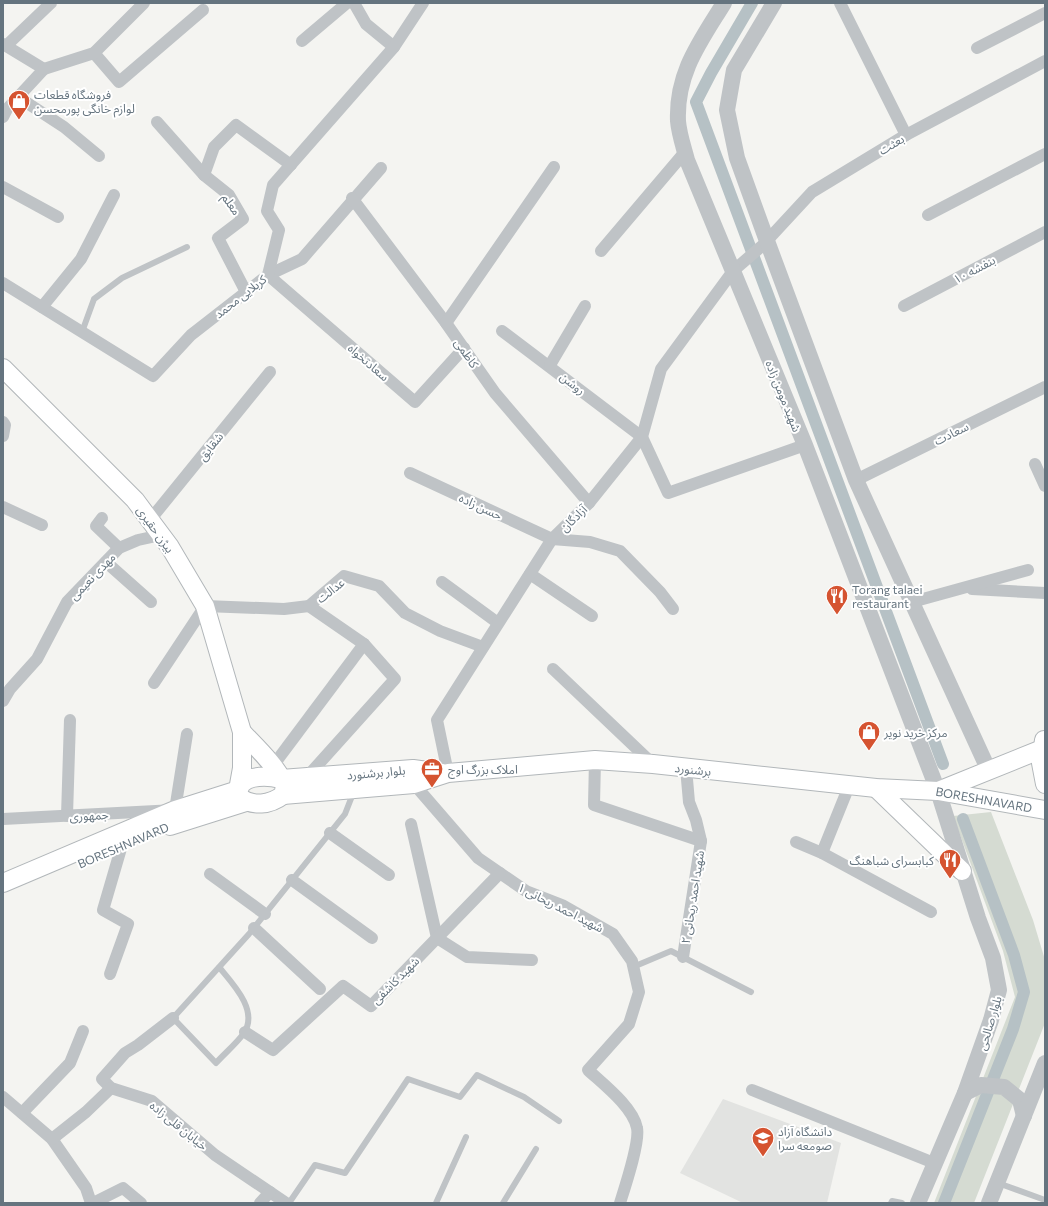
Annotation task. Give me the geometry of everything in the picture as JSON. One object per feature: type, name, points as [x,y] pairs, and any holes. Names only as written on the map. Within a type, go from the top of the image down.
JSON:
[{"type":"main road","name":"بیژن حقیری","points":[[4,372],[135,500],[170,547],[205,606],[242,732]]},
{"type":"main road","points":[[242,732],[279,780],[277,800],[267,803],[242,796]]},
{"type":"main road","points":[[242,732],[242,796]]},
{"type":"main road","name":"BORESHNAVARD","points":[[938,791],[989,771],[1043,743]]},
{"type":"main road","points":[[1043,743],[1041,763],[1045,784]]},
{"type":"main road","name":"برشنورد","points":[[448,773],[595,760],[653,764],[849,786],[938,791]]},
{"type":"main road","name":"بلوار برشنورد","points":[[279,780],[413,769],[448,773]]},
{"type":"main road","name":"بلوار برشنورد","points":[[279,780],[355,789],[414,784],[448,773]]},
{"type":"main road","points":[[242,796],[241,784],[248,779],[260,776],[271,776],[279,780]]},
{"type":"main road","points":[[876,788],[962,871]]},
{"type":"main road","name":"BORESHNAVARD","points":[[938,791],[1045,810]]},
{"type":"main road","name":"BORESHNAVARD","points":[[3,883],[176,810],[242,796]]},
{"type":"main road","name":"BORESHNAVARD","points":[[3,896],[242,796]]},
{"type":"street","points":[[44,69],[5,44],[50,3]]},
{"type":"street","points":[[3,117],[7,109],[44,69],[94,52],[144,3]]},
{"type":"street","points":[[302,41],[347,3]]},
{"type":"street","points":[[354,3],[366,24],[394,47]]},
{"type":"street","name":"کربلایی محمد","points":[[3,283],[153,376],[191,335],[268,275],[279,230],[267,211],[273,185],[394,47],[423,3]]},
{"type":"street","name":"شهید مومن زاده","points":[[724,3],[691,58],[679,90],[678,123],[685,152],[739,267],[805,445],[938,791]]},
{"type":"street","points":[[774,3],[734,70],[727,110],[737,158],[761,246],[856,480],[989,771]]},
{"type":"street","points":[[840,3],[906,135]]},
{"type":"street","points":[[94,52],[119,82],[203,10]]},
{"type":"street","points":[[977,48],[1045,13]]},
{"type":"street","name":"بعثت","points":[[739,267],[812,192],[906,135],[1045,61]]},
{"type":"street","points":[[18,97],[64,127],[99,156]]},
{"type":"street","name":"معلم","points":[[157,122],[204,175],[229,196],[243,219],[218,238],[246,292]]},
{"type":"street","points":[[204,175],[214,147],[236,125],[291,165]]},
{"type":"street","points":[[600,251],[685,152]]},
{"type":"street","points":[[928,215],[1045,154]]},
{"type":"street","points":[[446,323],[554,167]]},
{"type":"street","points":[[268,275],[302,259],[352,198],[381,168]]},
{"type":"street","points":[[3,187],[58,217]]},
{"type":"street","points":[[42,307],[80,259],[114,195]]},
{"type":"street","name":"کاظمی","points":[[352,198],[446,323],[495,393],[589,503]]},
{"type":"street","name":"بنفشه ۱۰","points":[[904,306],[1045,232]]},
{"type":"street","name":"آزادگان","points":[[448,773],[437,720],[552,539],[589,503],[642,436],[661,369],[739,267]]},
{"type":"street","name":"سعادتخواه","points":[[268,275],[414,402],[464,348]]},
{"type":"street","points":[[550,365],[585,306]]},
{"type":"street","name":"روشن","points":[[502,331],[550,365],[642,436]]},
{"type":"street","name":"شقایق","points":[[150,520],[270,372]]},
{"type":"street","name":"سعادت","points":[[856,480],[1045,387]]},
{"type":"street","points":[[3,422],[5,426],[3,436]]},
{"type":"street","points":[[642,436],[668,492],[805,445]]},
{"type":"street","points":[[1035,464],[1045,486]]},
{"type":"street","name":"حسن زاده","points":[[410,473],[552,539]]},
{"type":"street","points":[[3,507],[42,524]]},
{"type":"street","points":[[99,522],[119,548]]},
{"type":"street","name":"مهدی نعیمی","points":[[3,701],[10,689],[36,659],[67,602],[119,548],[138,540],[161,535]]},
{"type":"street","points":[[552,539],[590,542],[620,551],[660,592],[673,609]]},
{"type":"street","points":[[106,562],[151,602]]},
{"type":"street","points":[[912,602],[1028,570]]},
{"type":"street","points":[[530,574],[592,616]]},
{"type":"street","name":"عدالت","points":[[205,606],[284,610],[309,606],[344,576],[379,586],[405,613],[440,631],[483,647]]},
{"type":"street","points":[[442,582],[498,623]]},
{"type":"street","points":[[961,589],[1045,593]]},
{"type":"street","points":[[154,683],[205,606]]},
{"type":"street","points":[[306,778],[395,678],[364,644],[309,606]]},
{"type":"street","points":[[279,780],[364,644]]},
{"type":"street","points":[[553,669],[653,764]]},
{"type":"street","points":[[67,816],[70,720]]},
{"type":"street","points":[[176,810],[187,734]]},
{"type":"street","points":[[595,760],[594,805],[701,841]]},
{"type":"street","name":"شهید احمد ریحانی ۲","points":[[683,957],[701,841],[696,820],[689,802],[686,768]]},
{"type":"street","name":"شهید احمد ریحانی ۱","points":[[414,784],[478,858],[526,891],[562,905],[613,934],[632,961],[639,992],[629,1024],[588,1070],[628,1110],[637,1128],[635,1152],[620,1203]]},
{"type":"street","points":[[822,852],[849,786]]},
{"type":"street","name":"بلوار صالحی","points":[[918,1203],[965,1093],[992,1020],[998,990],[993,958],[962,871],[938,791]]},
{"type":"street","name":"جمهوری","points":[[3,819],[176,810]]},
{"type":"street","points":[[411,824],[437,938],[467,957],[532,960]]},
{"type":"street","points":[[330,833],[389,875]]},
{"type":"street","points":[[796,842],[822,852],[931,912]]},
{"type":"street","points":[[110,974],[128,924],[103,910],[122,845]]},
{"type":"street","name":"شهید کاشفی","points":[[245,1032],[272,1050],[343,986],[371,1006],[500,873]]},
{"type":"street","points":[[210,874],[265,914]]},
{"type":"street","points":[[292,880],[372,938]]},
{"type":"street","points":[[254,928],[320,989]]},
{"type":"street","points":[[52,1139],[86,1112],[111,1088],[102,1079],[125,1053],[173,1018]]},
{"type":"street","points":[[22,1113],[70,1063],[83,1031]]},
{"type":"street","points":[[989,1203],[1045,1063]]},
{"type":"street","points":[[965,1093],[981,1085],[1004,1087],[1020,1100],[1024,1116]]},
{"type":"street","name":"خیابان قلی زاده","points":[[111,1088],[152,1101],[215,1155],[287,1203]]},
{"type":"street","points":[[752,1090],[934,1163]]},
{"type":"street","points":[[3,1097],[52,1139],[86,1188],[92,1203],[123,1188],[141,1203]]},
{"type":"street","points":[[260,1203],[270,1192]]},
{"type":"lane","points":[[82,332],[94,299],[122,278],[187,248]]},
{"type":"lane","points":[[219,967],[244,998],[248,1021],[245,1032],[216,1063],[173,1018],[254,928],[330,833],[345,814],[355,789]]},
{"type":"lane","points":[[633,967],[671,951],[751,992]]},
{"type":"lane","points":[[287,1203],[315,1165],[345,1174],[408,1079],[460,1097],[477,1075],[524,1097],[559,1121]]},
{"type":"lane","points":[[436,1203],[466,1137]]},
{"type":"lane","points":[[503,1203],[536,1149]]},
{"type":"lane","points":[[998,1183],[1045,1200]]},
{"type":"lane","points":[[891,1203],[892,1201],[902,1203]]},
{"type":"shaded area","points":[[991,812],[1033,920],[1045,960],[1045,1023],[974,1203],[934,1203],[1015,997],[1003,951],[953,816]]},
{"type":"shaded area","name":"دانشگاه آزاد صومعه سرا","points":[[723,1099],[841,1143],[827,1203],[743,1203],[680,1173]]},
{"type":"waterway","points":[[752,3],[711,73],[696,102],[943,764]]},
{"type":"waterway","points":[[944,1203],[1013,1029],[1024,992],[1014,955],[963,819]]},
{"type":"place","name":"فروشگاه قطعات لوازم خانگی پورمحسن","points":[[19,120]]},
{"type":"place","name":"Torang talaei restaurant","points":[[837,616]]},
{"type":"place","name":"مرکز خرید نویر","points":[[869,752]]},
{"type":"place","name":"املاک بزرگ اوج","points":[[432,788]]},
{"type":"place","name":"کبابسرای شباهنگ","points":[[950,880]]},
{"type":"place","name":"دانشگاه آزاد صومعه سرا","points":[[763,1158]]}]
